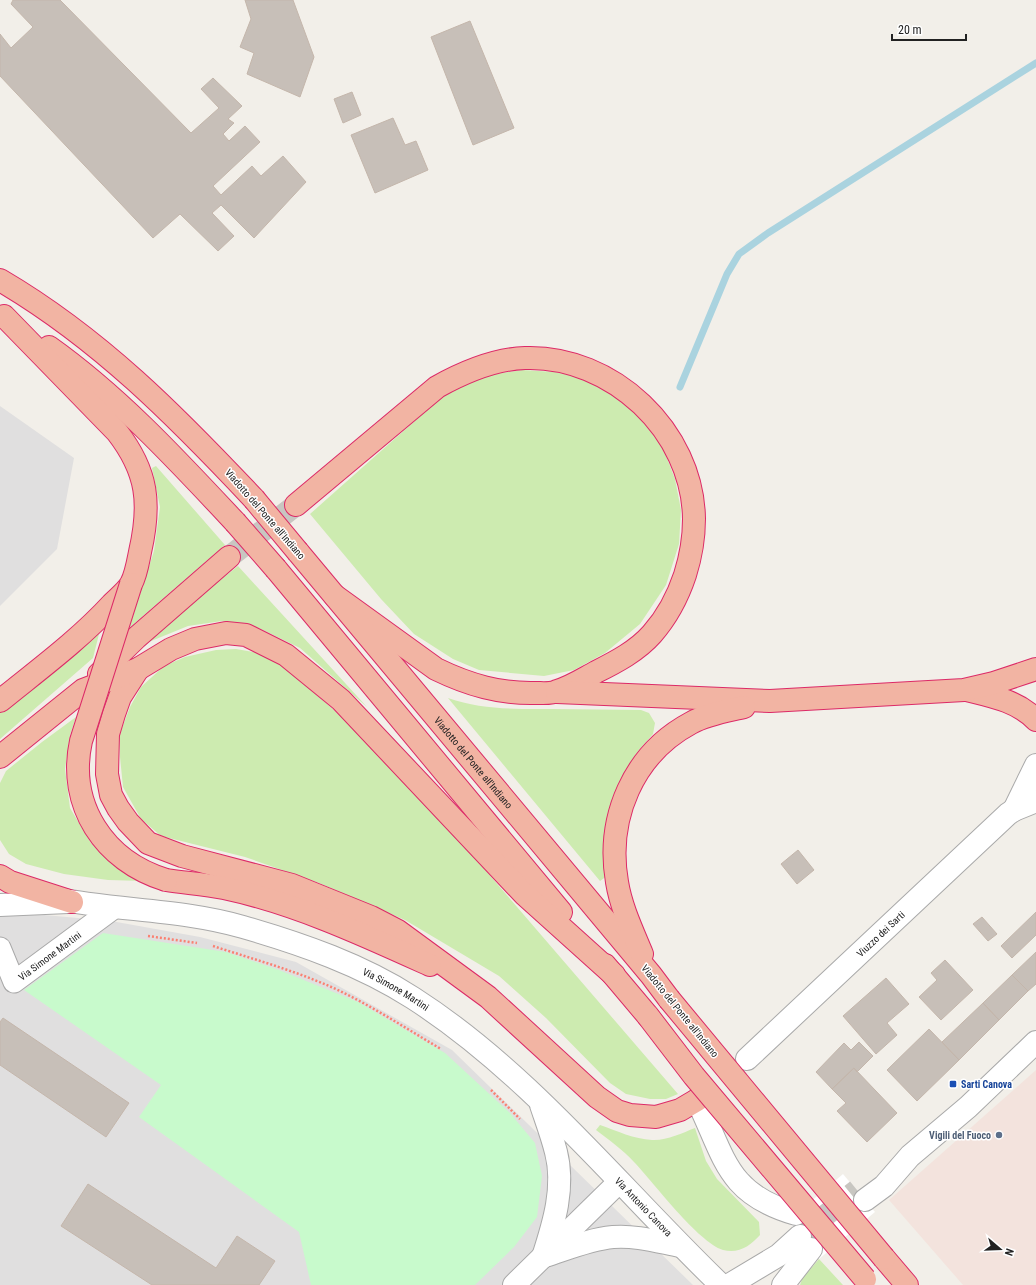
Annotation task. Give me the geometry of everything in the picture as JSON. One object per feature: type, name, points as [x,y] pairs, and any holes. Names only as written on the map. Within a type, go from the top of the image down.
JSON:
[{"type":"highway","name":"Viadotto del Ponte all'Indiano","points":[[0,280],[64,320],[120,367],[188,429],[254,499],[652,975],[669,999],[907,1285]]},
{"type":"highway","points":[[2,315],[43,342],[93,382],[156,440],[235,522],[276,569],[648,1016],[694,1076],[867,1282]]},
{"type":"highway","points":[[2,315],[117,432],[129,447],[138,465],[143,484],[146,506],[146,526],[131,584],[81,740],[78,755],[78,779],[82,798],[88,814],[104,840],[116,853],[134,867],[166,880],[224,888],[285,905],[366,936],[462,979]]},
{"type":"highway","points":[[296,505],[437,387],[464,372],[479,367],[524,358],[550,359],[596,373],[627,390],[659,421],[672,442],[685,471],[691,492],[694,518],[693,540],[689,560],[672,606],[651,635],[619,661],[556,692]]},
{"type":"highway","points":[[3,757],[83,690],[136,638],[229,557]]},
{"type":"highway","points":[[0,701],[100,617],[131,584]]},
{"type":"highway","points":[[335,596],[436,669],[480,687],[500,692],[556,692],[770,701],[964,690],[994,683],[1036,669]]},
{"type":"highway","points":[[83,690],[138,669],[182,644],[200,638],[226,633],[246,635],[286,655],[341,700],[524,894],[614,976]]},
{"type":"highway","points":[[138,669],[129,682],[116,708],[108,734],[106,755],[107,774],[111,795],[118,808],[148,843],[157,847],[292,885],[371,917],[414,942],[507,1013],[596,1097],[618,1111],[630,1115],[656,1117],[680,1110],[697,1100]]},
{"type":"highway","points":[[964,690],[993,696],[1016,705],[1031,714],[1036,720]]},
{"type":"highway","points":[[652,975],[625,912],[617,882],[614,846],[619,816],[627,788],[654,750],[676,732],[692,722],[723,712],[770,701]]},
{"type":"highway","points":[[0,876],[10,882],[72,902]]},
{"type":"street","name":"Viuzzo dei Sarti","points":[[1014,810],[1036,765]]},
{"type":"street","name":"Viuzzo dei Sarti","points":[[747,1059],[1014,810],[1036,801]]},
{"type":"street","name":"Via Simone Martini","points":[[0,887],[72,902],[114,908],[179,914],[220,921],[286,940],[375,976],[413,998],[449,1023],[500,1064],[539,1100],[619,1182]]},
{"type":"street","name":"Via Simone Martini","points":[[0,905],[72,902]]},
{"type":"street","name":"Via Simone Martini","points":[[0,948],[14,982],[114,908]]},
{"type":"street","points":[[861,1195],[884,1186],[910,1156],[968,1107],[1036,1042]]},
{"type":"street","points":[[539,1100],[556,1152],[560,1174],[558,1199],[553,1226],[543,1257]]},
{"type":"street","points":[[697,1100],[726,1164],[738,1182],[764,1202],[796,1214]]},
{"type":"street","name":"Via Antonio Canova","points":[[514,1285],[619,1182],[680,1246],[721,1285]]},
{"type":"street","points":[[543,1257],[592,1241],[614,1237],[633,1238],[680,1246]]},
{"type":"street","points":[[729,1285],[779,1255],[806,1242],[782,1285]]},
{"type":"path","points":[[147,936],[202,944]]},
{"type":"path","points":[[209,944],[284,968],[339,991],[394,1019],[442,1050]]},
{"type":"path","points":[[489,1088],[521,1120]]},
{"type":"shaded area","points":[[0,406],[74,458],[57,549],[0,606]]},
{"type":"shaded area","points":[[0,911],[111,921],[200,937],[296,962],[452,1050],[693,1285],[0,1285]]},
{"type":"shaded area","name":"Vigili del Fuoco","points":[[1036,1070],[1036,1285],[963,1285],[889,1200]]},
{"type":"green space","points":[[522,370],[555,372],[589,379],[631,406],[660,440],[675,479],[681,510],[679,544],[666,585],[640,624],[605,653],[574,670],[544,676],[479,670],[453,659],[414,634],[381,599],[310,514],[443,396],[483,376]]},
{"type":"green space","points":[[156,466],[225,545],[129,628],[154,551],[160,507],[152,468]]},
{"type":"green space","points":[[238,566],[367,707],[300,648],[259,628],[222,621],[188,626],[134,648]]},
{"type":"green space","points":[[100,630],[93,658],[0,739],[0,712]]},
{"type":"green space","points":[[236,649],[271,655],[375,746],[431,807],[678,1094],[666,1099],[650,1099],[626,1094],[610,1083],[546,1018],[499,976],[405,920],[319,883],[245,857],[161,836],[141,819],[123,787],[119,736],[130,707],[141,687],[164,666],[185,657],[216,650]]},
{"type":"green space","points":[[448,698],[474,705],[499,708],[641,710],[649,713],[655,723],[653,734],[639,750],[626,769],[613,802],[607,876],[600,881]]},
{"type":"green space","points":[[76,717],[70,735],[65,769],[70,808],[91,843],[113,865],[143,881],[108,880],[64,874],[26,864],[9,854],[0,840],[0,783],[6,771]]},
{"type":"green space","points":[[103,933],[226,952],[279,970],[358,1002],[445,1053],[510,1113],[535,1143],[542,1176],[537,1217],[514,1247],[475,1285],[311,1285],[299,1232],[139,1117],[161,1085],[24,990]]},
{"type":"green space","points":[[600,1125],[632,1136],[652,1140],[668,1138],[695,1128],[706,1161],[717,1179],[759,1222],[760,1235],[748,1246],[739,1250],[723,1250],[713,1245],[689,1224],[630,1158],[596,1130]]},
{"type":"green space","points":[[819,1259],[843,1285],[800,1285],[802,1279]]},
{"type":"pier","points":[[843,1174],[875,1212],[819,1259],[788,1221]]},
{"type":"building","points":[[13,0],[60,0],[191,133],[219,108],[201,89],[213,78],[242,106],[228,119],[234,123],[223,134],[229,141],[245,126],[260,142],[213,186],[221,195],[252,166],[261,176],[283,156],[306,182],[254,238],[221,205],[212,213],[234,236],[218,251],[180,214],[153,238],[0,76],[0,34],[11,48],[33,27],[11,4]]},
{"type":"building","points":[[245,0],[293,0],[314,57],[300,97],[247,74],[254,53],[240,47],[251,19]]},
{"type":"building","points":[[470,21],[514,128],[473,145],[431,37]]},
{"type":"building","points":[[352,92],[361,115],[343,123],[334,99]]},
{"type":"building","points":[[393,118],[405,145],[416,141],[428,170],[375,193],[351,135]]},
{"type":"building","points":[[798,850],[814,870],[797,884],[781,864]]},
{"type":"building","points":[[1036,912],[1036,935],[1012,958],[1001,946]]},
{"type":"building","points":[[982,917],[997,934],[988,941],[973,924]]},
{"type":"building","points":[[1036,952],[1036,984],[1028,991],[1012,975]]},
{"type":"building","points":[[945,960],[973,990],[941,1020],[919,997],[937,980],[931,973]]},
{"type":"building","points":[[1012,975],[1028,991],[999,1020],[983,1003]]},
{"type":"building","points":[[886,978],[909,1004],[887,1023],[897,1035],[876,1054],[843,1016]]},
{"type":"building","points":[[983,1003],[999,1020],[959,1060],[942,1042]]},
{"type":"building","points":[[3,1018],[129,1103],[106,1137],[0,1065],[0,1022]]},
{"type":"building","points":[[929,1029],[959,1060],[917,1101],[887,1070]]},
{"type":"building","points":[[859,1042],[873,1056],[857,1072],[854,1068],[832,1089],[816,1072],[844,1043],[851,1050]]},
{"type":"building","points":[[854,1068],[897,1113],[867,1142],[837,1111],[846,1103],[832,1089]]},
{"type":"building","points":[[88,1184],[216,1268],[237,1236],[275,1261],[259,1285],[152,1285],[61,1226]]},
{"type":"waterway","points":[[680,387],[727,274],[739,254],[768,233],[1036,63]]},
{"type":"tunnel","points":[[229,557],[296,505]]},
{"type":"tunnel","points":[[697,1100],[745,1061]]},
{"type":"tunnel","points":[[800,1236],[857,1190]]},
{"type":"place","name":"Sarti Canova","points":[[953,1084]]},
{"type":"place","name":"Vigili del Fuoco","points":[[999,1135]]}]
